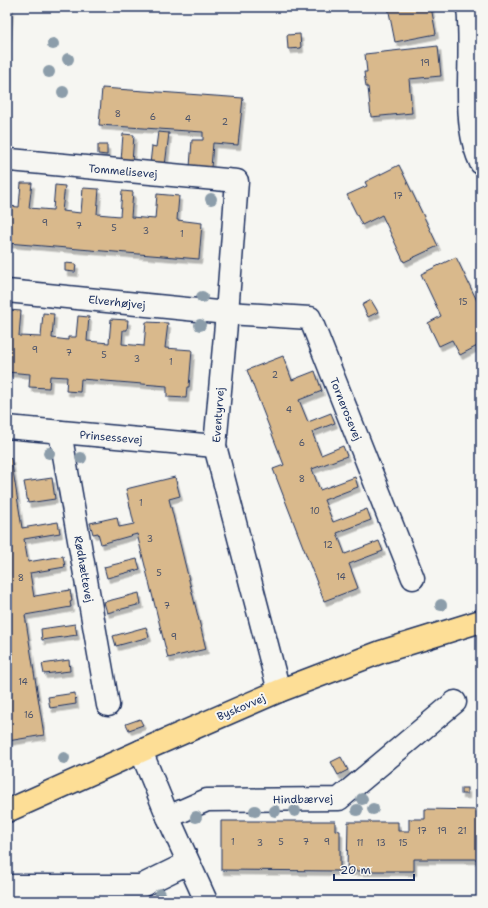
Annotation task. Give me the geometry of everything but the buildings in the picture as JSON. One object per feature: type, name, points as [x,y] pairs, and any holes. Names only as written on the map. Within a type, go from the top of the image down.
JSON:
[{"type":"main road","name":"Byskovvej","points":[[7,811],[279,691],[381,652],[481,621]]},
{"type":"street","points":[[468,7],[469,112],[472,137],[476,153],[481,163]]},
{"type":"street","name":"Tommelisevej","points":[[10,160],[237,181]]},
{"type":"street","name":"Eventyrvej","points":[[237,181],[215,446],[279,691]]},
{"type":"street","name":"Elverhøjvej","points":[[7,291],[227,313]]},
{"type":"street","name":"Tornerosevej","points":[[227,313],[310,318],[413,578]]},
{"type":"street","name":"Prinsessevej","points":[[7,427],[215,446]]},
{"type":"street","name":"Rødhættevej","points":[[60,432],[108,705]]},
{"type":"street","name":"Hindbærvej","points":[[168,817],[207,800],[339,798],[455,702]]},
{"type":"street","points":[[141,751],[168,817],[206,901]]},
{"type":"street","points":[[7,887],[142,886],[188,863]]}]
